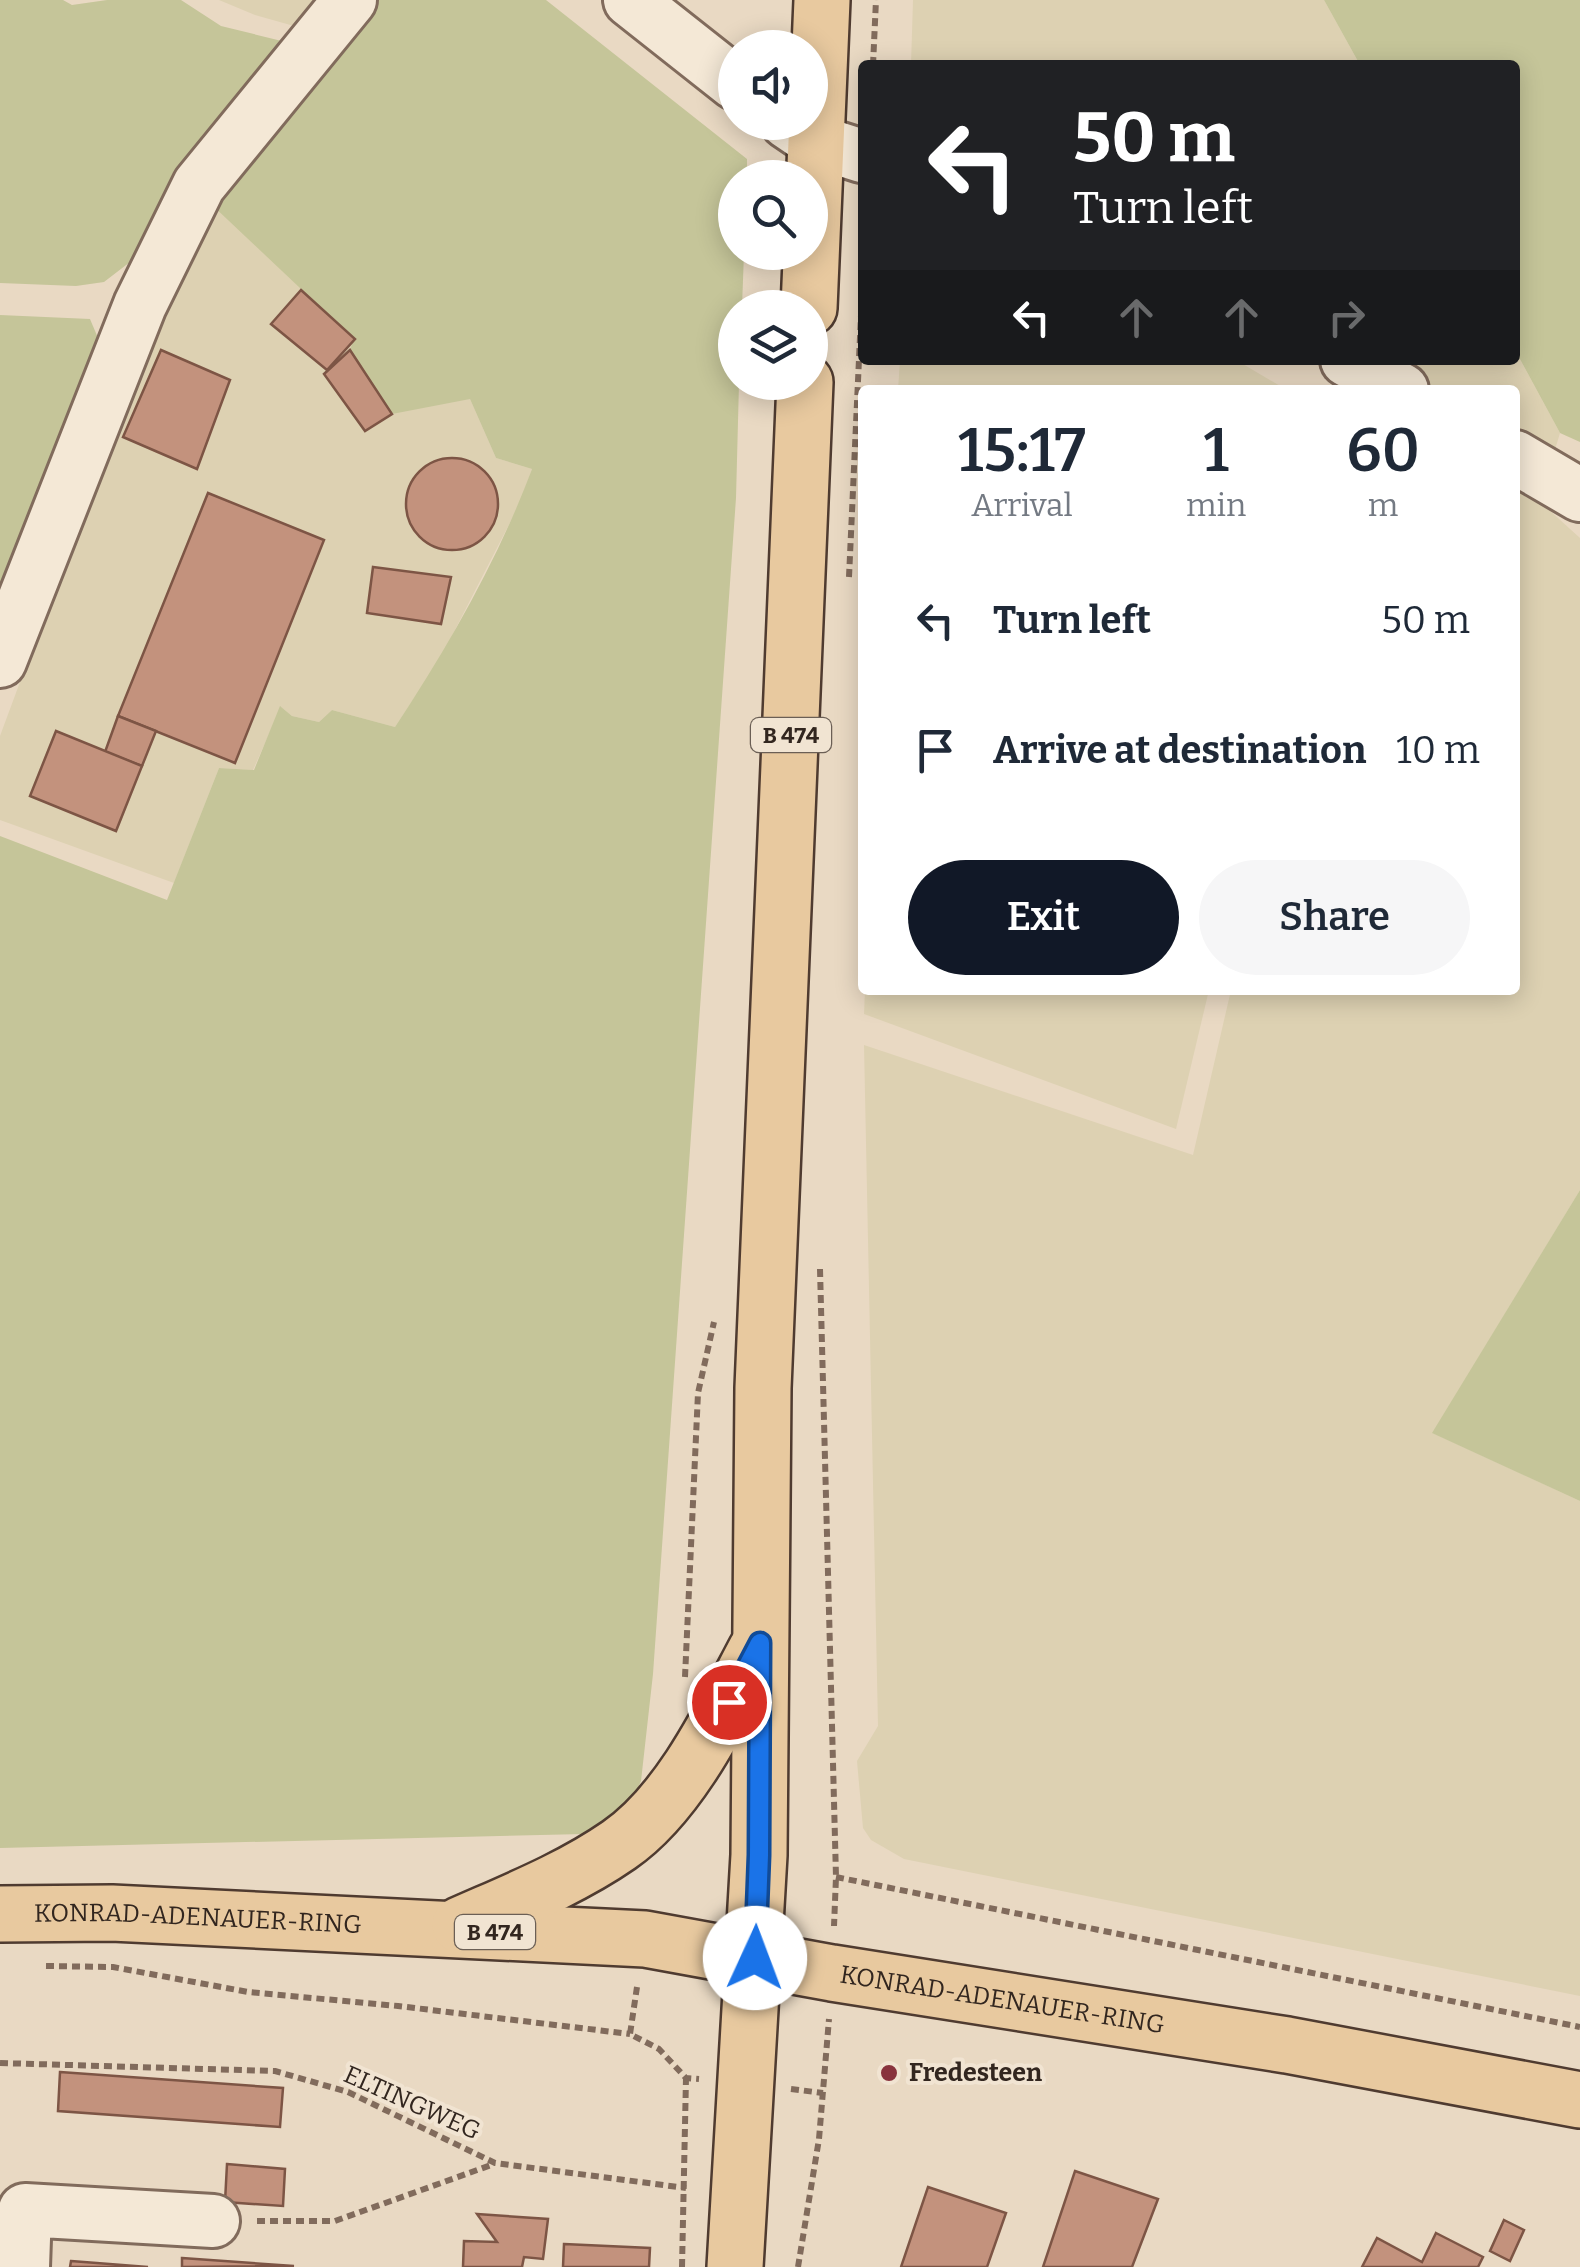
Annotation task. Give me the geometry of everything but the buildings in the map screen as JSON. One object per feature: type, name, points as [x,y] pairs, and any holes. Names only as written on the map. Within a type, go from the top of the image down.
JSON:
[{"type":"main road","points":[[822,0],[822,30]]},
{"type":"main road","points":[[810,290],[822,140]]},
{"type":"main road","name":"B 474","points":[[755,1958],[763,1388],[805,400]]},
{"type":"main road","points":[[450,1930],[563,1880],[622,1843],[662,1805],[692,1765],[760,1643]]},
{"type":"main road","name":"KONRAD-ADENAUER-RING","points":[[0,1914],[112,1913],[645,1939],[1287,2044],[1580,2100]]},
{"type":"main road","points":[[735,2267],[755,1958]]},
{"type":"street","points":[[0,661],[140,305],[198,184],[350,0]]},
{"type":"street","points":[[630,0],[718,69]]},
{"type":"street","points":[[1356,365],[1393,385]]},
{"type":"street","points":[[1520,460],[1580,495]]},
{"type":"street","points":[[23,2267],[25,2210],[213,2221]]},
{"type":"path","points":[[873,60],[876,0]]},
{"type":"path","points":[[849,590],[858,385]]},
{"type":"path","points":[[820,1266],[836,1877],[1580,2027]]},
{"type":"path","points":[[38,1966],[113,1967],[248,1992],[630,2034]]},
{"type":"path","name":"ELTINGWEG","points":[[0,2063],[275,2070],[348,2092],[495,2163],[686,2188]]},
{"type":"path","points":[[682,2267],[686,2078]]},
{"type":"path","points":[[798,2267],[824,2093]]},
{"type":"path","points":[[213,2221],[336,2221],[495,2163]]},
{"type":"shaded area","points":[[219,0],[328,0],[301,28]]},
{"type":"shaded area","points":[[913,0],[1324,0],[1357,60],[911,60]]},
{"type":"shaded area","points":[[210,203],[470,399],[496,458],[532,469],[519,505],[440,659],[395,727],[332,710],[319,722],[292,716],[281,707],[253,770],[219,768],[174,883],[0,820],[0,736],[96,477]]},
{"type":"shaded area","points":[[1520,359],[1560,433],[1554,453],[1520,435],[1520,385],[1429,385],[1392,365],[1520,365]]},
{"type":"shaded area","points":[[900,365],[1244,365],[1278,385],[898,385]]},
{"type":"shaded area","points":[[1520,484],[1580,538],[1580,1190],[1433,1433],[1580,1501],[1580,1996],[904,1859],[871,1840],[863,1828],[857,1761],[878,1726],[864,1045],[1193,1155],[1230,995],[1520,995]]},
{"type":"shaded area","points":[[865,995],[1208,995],[1176,1129],[864,1014]]},
{"type":"green space","points":[[0,0],[63,0],[72,5],[107,0],[181,0],[221,26],[290,43],[179,173],[130,262],[104,282],[76,286],[0,283]]},
{"type":"green space","points":[[378,0],[546,0],[718,136],[718,140],[747,159],[718,160],[718,270],[743,270],[743,290],[718,290],[718,400],[739,400],[736,498],[653,1674],[641,1781],[623,1821],[584,1834],[0,1848],[0,836],[167,900],[219,768],[254,770],[280,706],[292,716],[319,722],[332,710],[395,727],[471,602],[532,469],[496,458],[470,399],[392,414],[350,350],[354,339],[210,203]]},
{"type":"green space","points":[[1324,0],[1580,0],[1580,442],[1560,433],[1520,359],[1520,60],[1357,60]]},
{"type":"green space","points":[[0,315],[90,319],[98,338],[97,355],[0,605]]},
{"type":"green space","points":[[1580,1190],[1580,1501],[1432,1433]]},
{"type":"place","name":"Fredesteen","points":[[889,2073]]},
{"type":"route","points":[[729,1702],[760,1643],[755,1958]]}]
